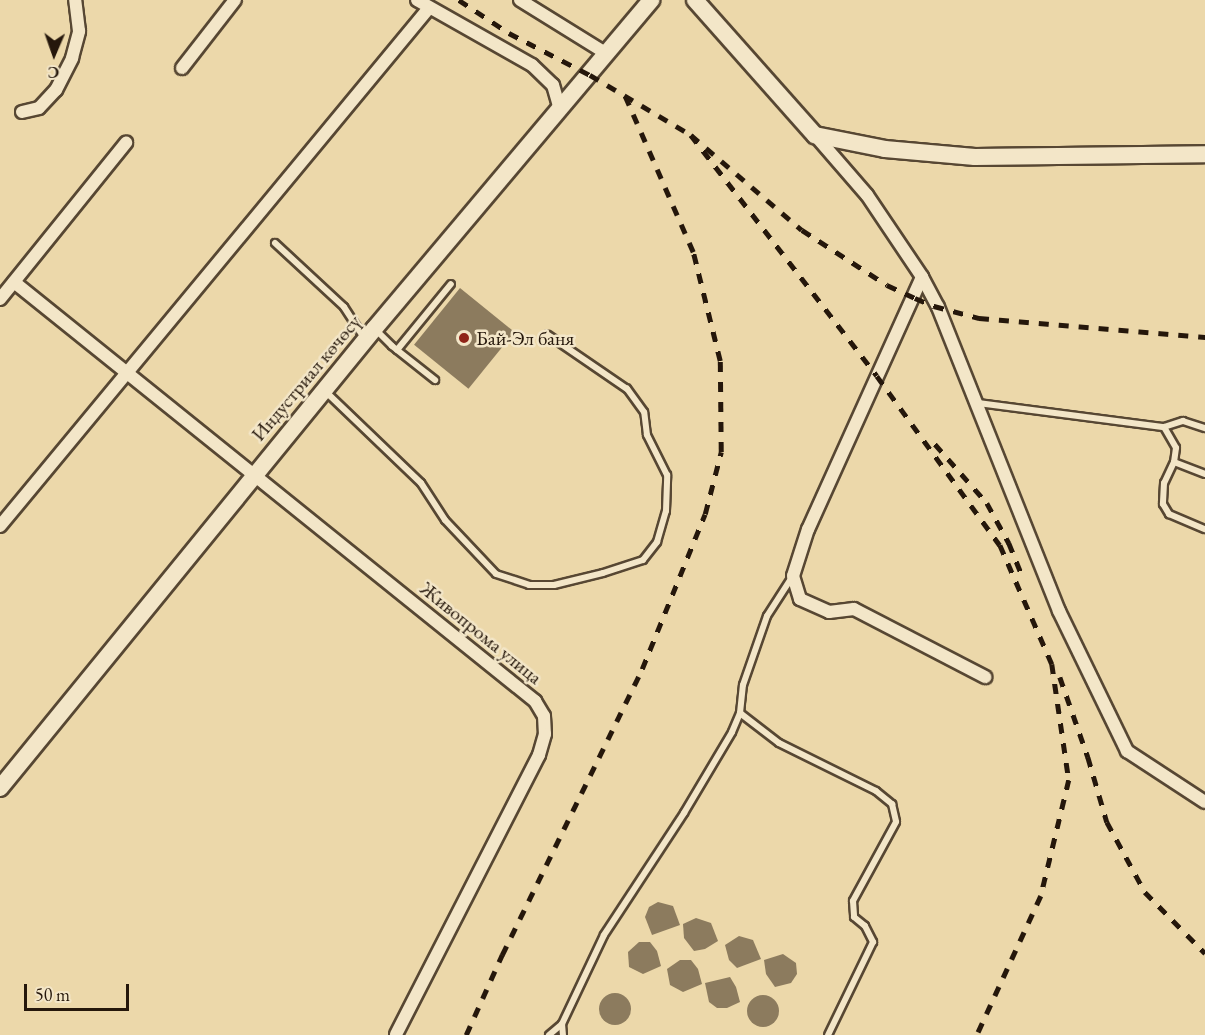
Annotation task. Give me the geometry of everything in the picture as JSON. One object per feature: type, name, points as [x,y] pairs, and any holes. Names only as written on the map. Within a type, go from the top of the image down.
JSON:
[{"type":"main road","name":"Индустриал көчөсү","points":[[0,788],[253,475],[651,0]]},
{"type":"main road","points":[[695,0],[815,135],[885,149],[975,157],[1205,154]]},
{"type":"street","points":[[22,112],[39,108],[45,102],[56,90],[72,58],[79,31],[75,0]]},
{"type":"street","points":[[182,68],[235,0]]},
{"type":"street","points":[[417,0],[532,65],[553,85],[560,110]]},
{"type":"street","points":[[520,0],[607,54]]},
{"type":"street","points":[[0,526],[429,8]]},
{"type":"street","points":[[815,135],[867,195],[922,277],[978,403],[1059,611],[1127,751],[1205,802]]},
{"type":"street","points":[[0,300],[126,142]]},
{"type":"street","points":[[922,277],[808,529],[793,576],[800,599],[829,612],[854,609],[985,677]]},
{"type":"street","name":"Живопрома улица","points":[[14,282],[535,701],[544,716],[545,734],[539,755],[396,1035]]},
{"type":"lane","points":[[275,243],[370,334],[397,350],[435,380]]},
{"type":"lane","points":[[397,350],[451,284]]},
{"type":"lane","points":[[324,390],[421,483],[445,520],[496,574],[529,585],[554,585],[603,573],[643,560],[657,542],[666,511],[667,475],[647,435],[644,412],[627,389],[548,335]]},
{"type":"lane","points":[[978,403],[1164,427],[1183,421],[1205,428]]},
{"type":"lane","points":[[1164,427],[1176,448],[1174,462],[1164,483],[1163,504],[1169,514],[1205,529]]},
{"type":"lane","points":[[1174,462],[1205,474]]},
{"type":"lane","points":[[549,1035],[562,1024],[604,935],[684,813],[732,732],[740,713],[743,685],[767,616],[793,576]]},
{"type":"lane","points":[[740,713],[779,743],[876,791],[892,804],[896,822],[853,901],[854,917],[865,926],[873,942],[828,1035]]},
{"type":"lane","points":[[562,1024],[563,1035]]},
{"type":"building","name":"Бай-Эл баня","points":[[460,288],[514,332],[468,389],[414,345]]},
{"type":"building","points":[[658,902],[673,906],[680,925],[652,935],[645,917],[649,907]]},
{"type":"building","points":[[696,918],[711,923],[718,941],[705,949],[694,951],[684,938],[683,924]]},
{"type":"building","points":[[739,936],[753,940],[761,959],[737,968],[729,960],[725,945]]},
{"type":"building","points":[[639,942],[650,942],[657,951],[661,966],[643,974],[629,967],[628,952]]},
{"type":"building","points":[[783,954],[796,963],[797,974],[791,983],[775,987],[766,974],[764,960]]},
{"type":"building","points":[[680,960],[691,960],[698,969],[702,984],[683,992],[670,985],[667,969]]},
{"type":"building","points":[[730,977],[736,987],[740,1002],[727,1008],[717,1008],[709,1002],[705,983]]},
{"type":"building","points":[[615,993],[626,998],[631,1009],[626,1020],[615,1025],[604,1020],[599,1009],[604,998]]},
{"type":"building","points":[[763,995],[774,1000],[779,1011],[774,1022],[763,1027],[752,1022],[747,1011],[752,1000]]},
{"type":"railway","points":[[459,0],[509,33],[590,75],[691,135],[802,230],[887,285],[915,298],[934,306],[979,318],[1205,337]]},
{"type":"railway","points":[[466,1035],[502,955],[642,669],[705,514],[721,452],[720,361],[693,252],[625,96]]},
{"type":"railway","points":[[691,135],[877,376],[1000,545],[1052,664],[1069,780],[1041,896],[977,1035]]},
{"type":"railway","points":[[935,444],[987,503],[1009,543],[1021,573]]},
{"type":"railway","points":[[1060,677],[1088,757],[1107,822],[1145,892],[1205,953]]},
{"type":"place","name":"Бай-Эл баня","points":[[464,338]]}]
